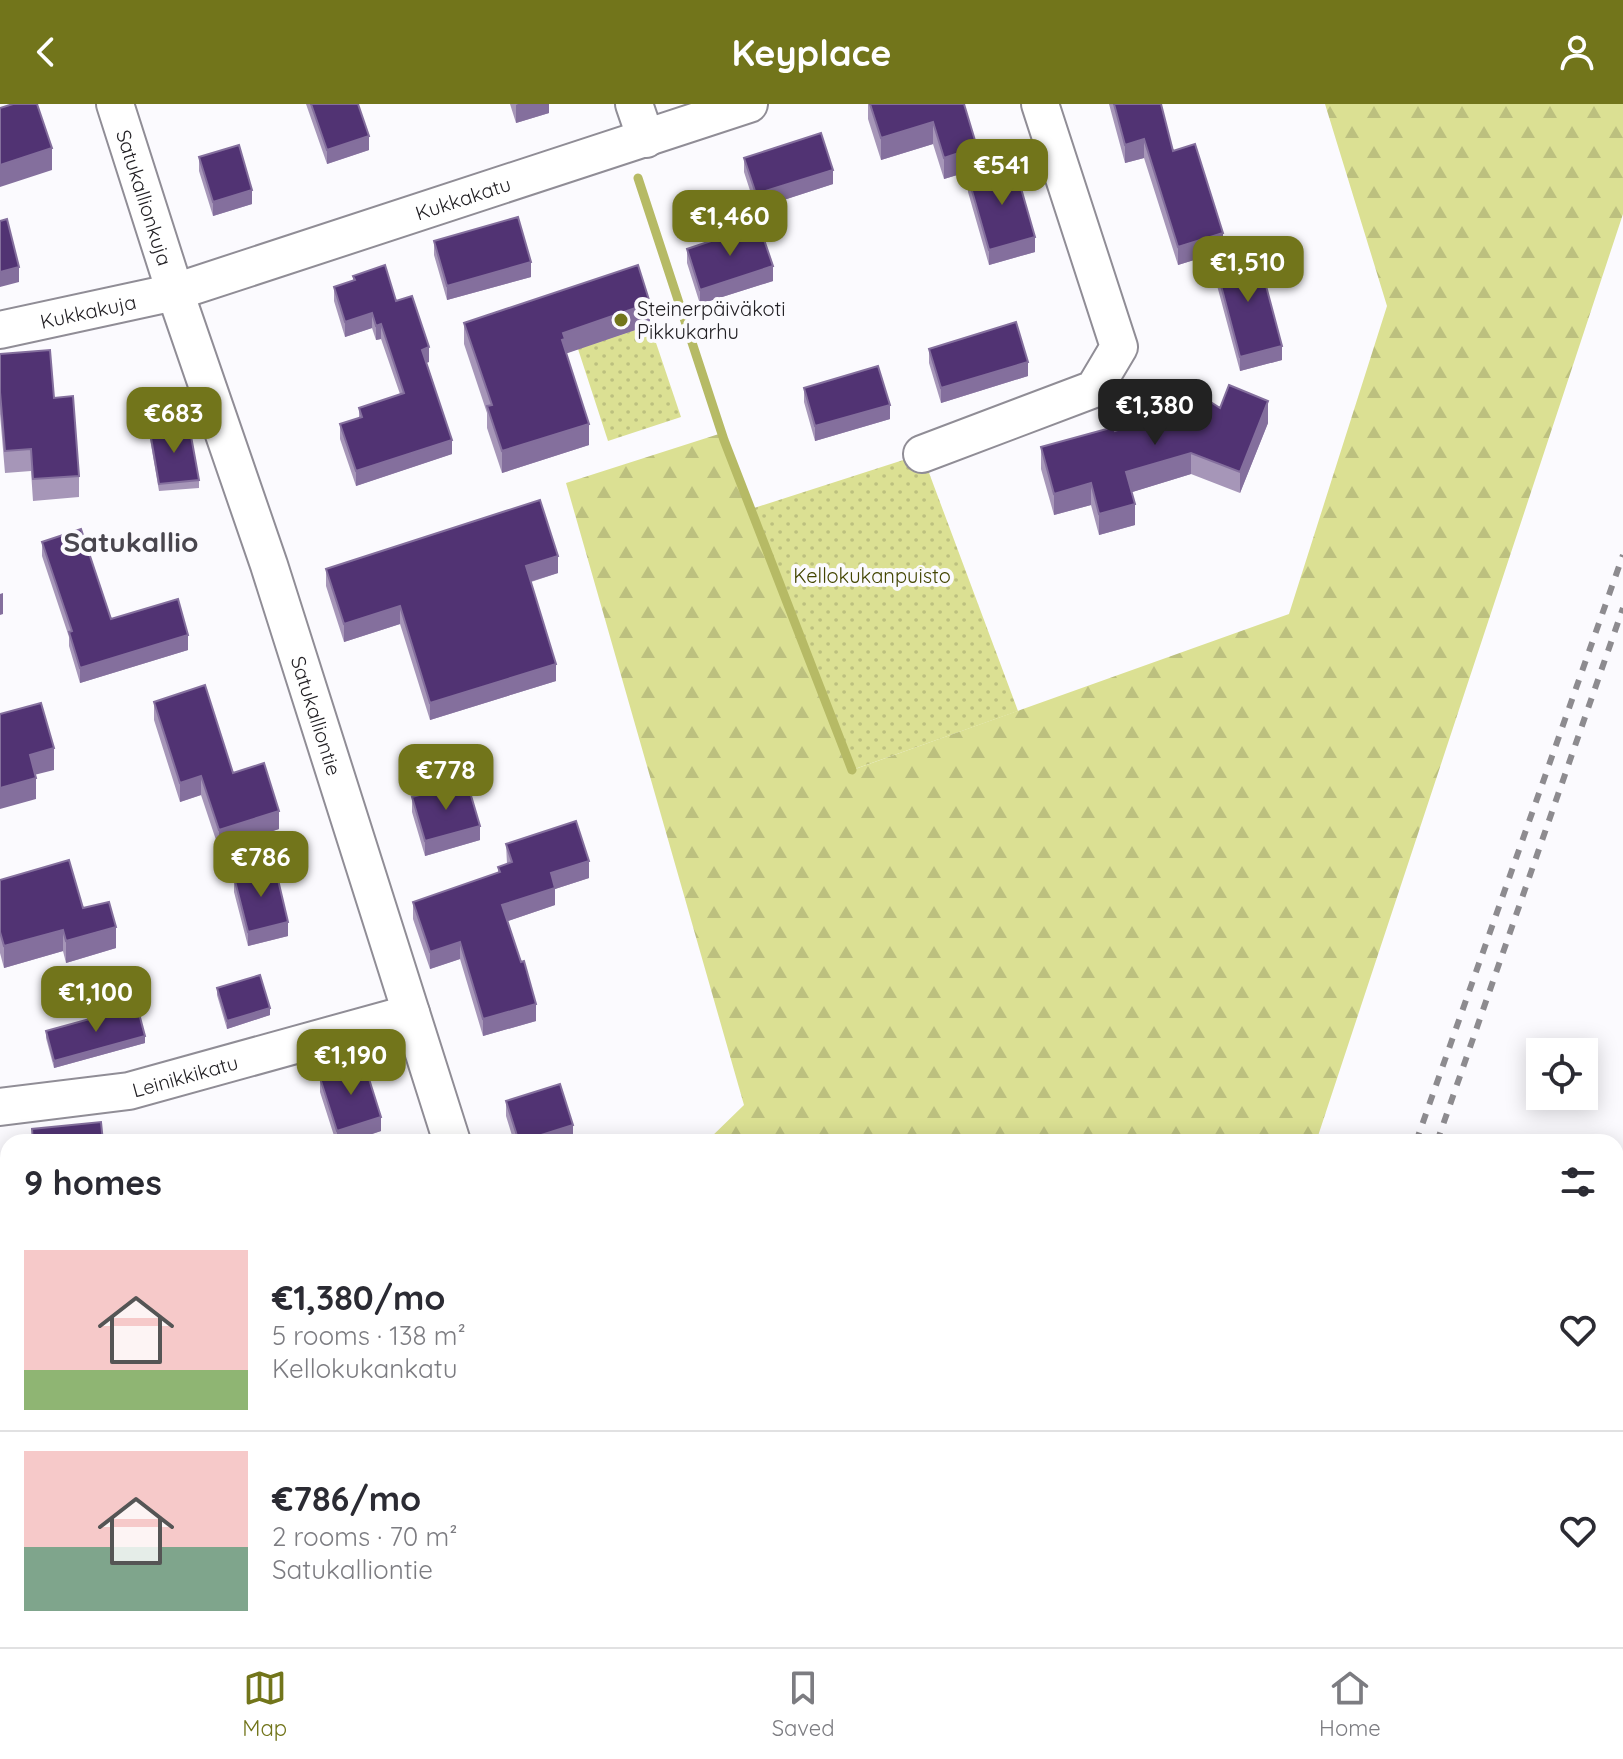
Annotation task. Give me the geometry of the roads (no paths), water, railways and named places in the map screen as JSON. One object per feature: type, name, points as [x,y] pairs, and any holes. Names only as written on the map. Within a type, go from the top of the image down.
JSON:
[{"type":"street","name":"Satukallionkuja","points":[[115,104],[175,292]]},
{"type":"street","points":[[634,104],[646,139]]},
{"type":"street","name":"Kukkakatu","points":[[175,292],[749,104]]},
{"type":"street","points":[[922,454],[1094,389],[1119,347],[1040,104]]},
{"type":"street","name":"Kukkakuja","points":[[0,330],[175,292]]},
{"type":"street","name":"Satukalliontie","points":[[175,292],[269,565],[449,1134]]},
{"type":"street","name":"Leinikkikatu","points":[[0,1107],[129,1091],[411,1013]]},
{"type":"waterway","points":[[638,178],[724,440],[852,770]]},
{"type":"railway","points":[[1419,1134],[1623,555]]},
{"type":"railway","points":[[1440,1134],[1623,608]]},
{"type":"place","name":"Steinerpäiväkoti Pikkukarhu","points":[[621,320]]},
{"type":"district","name":"Satukallio","points":[[131,541]]},
{"type":"park label","name":"Kellokukanpuisto","points":[[872,575]]}]
